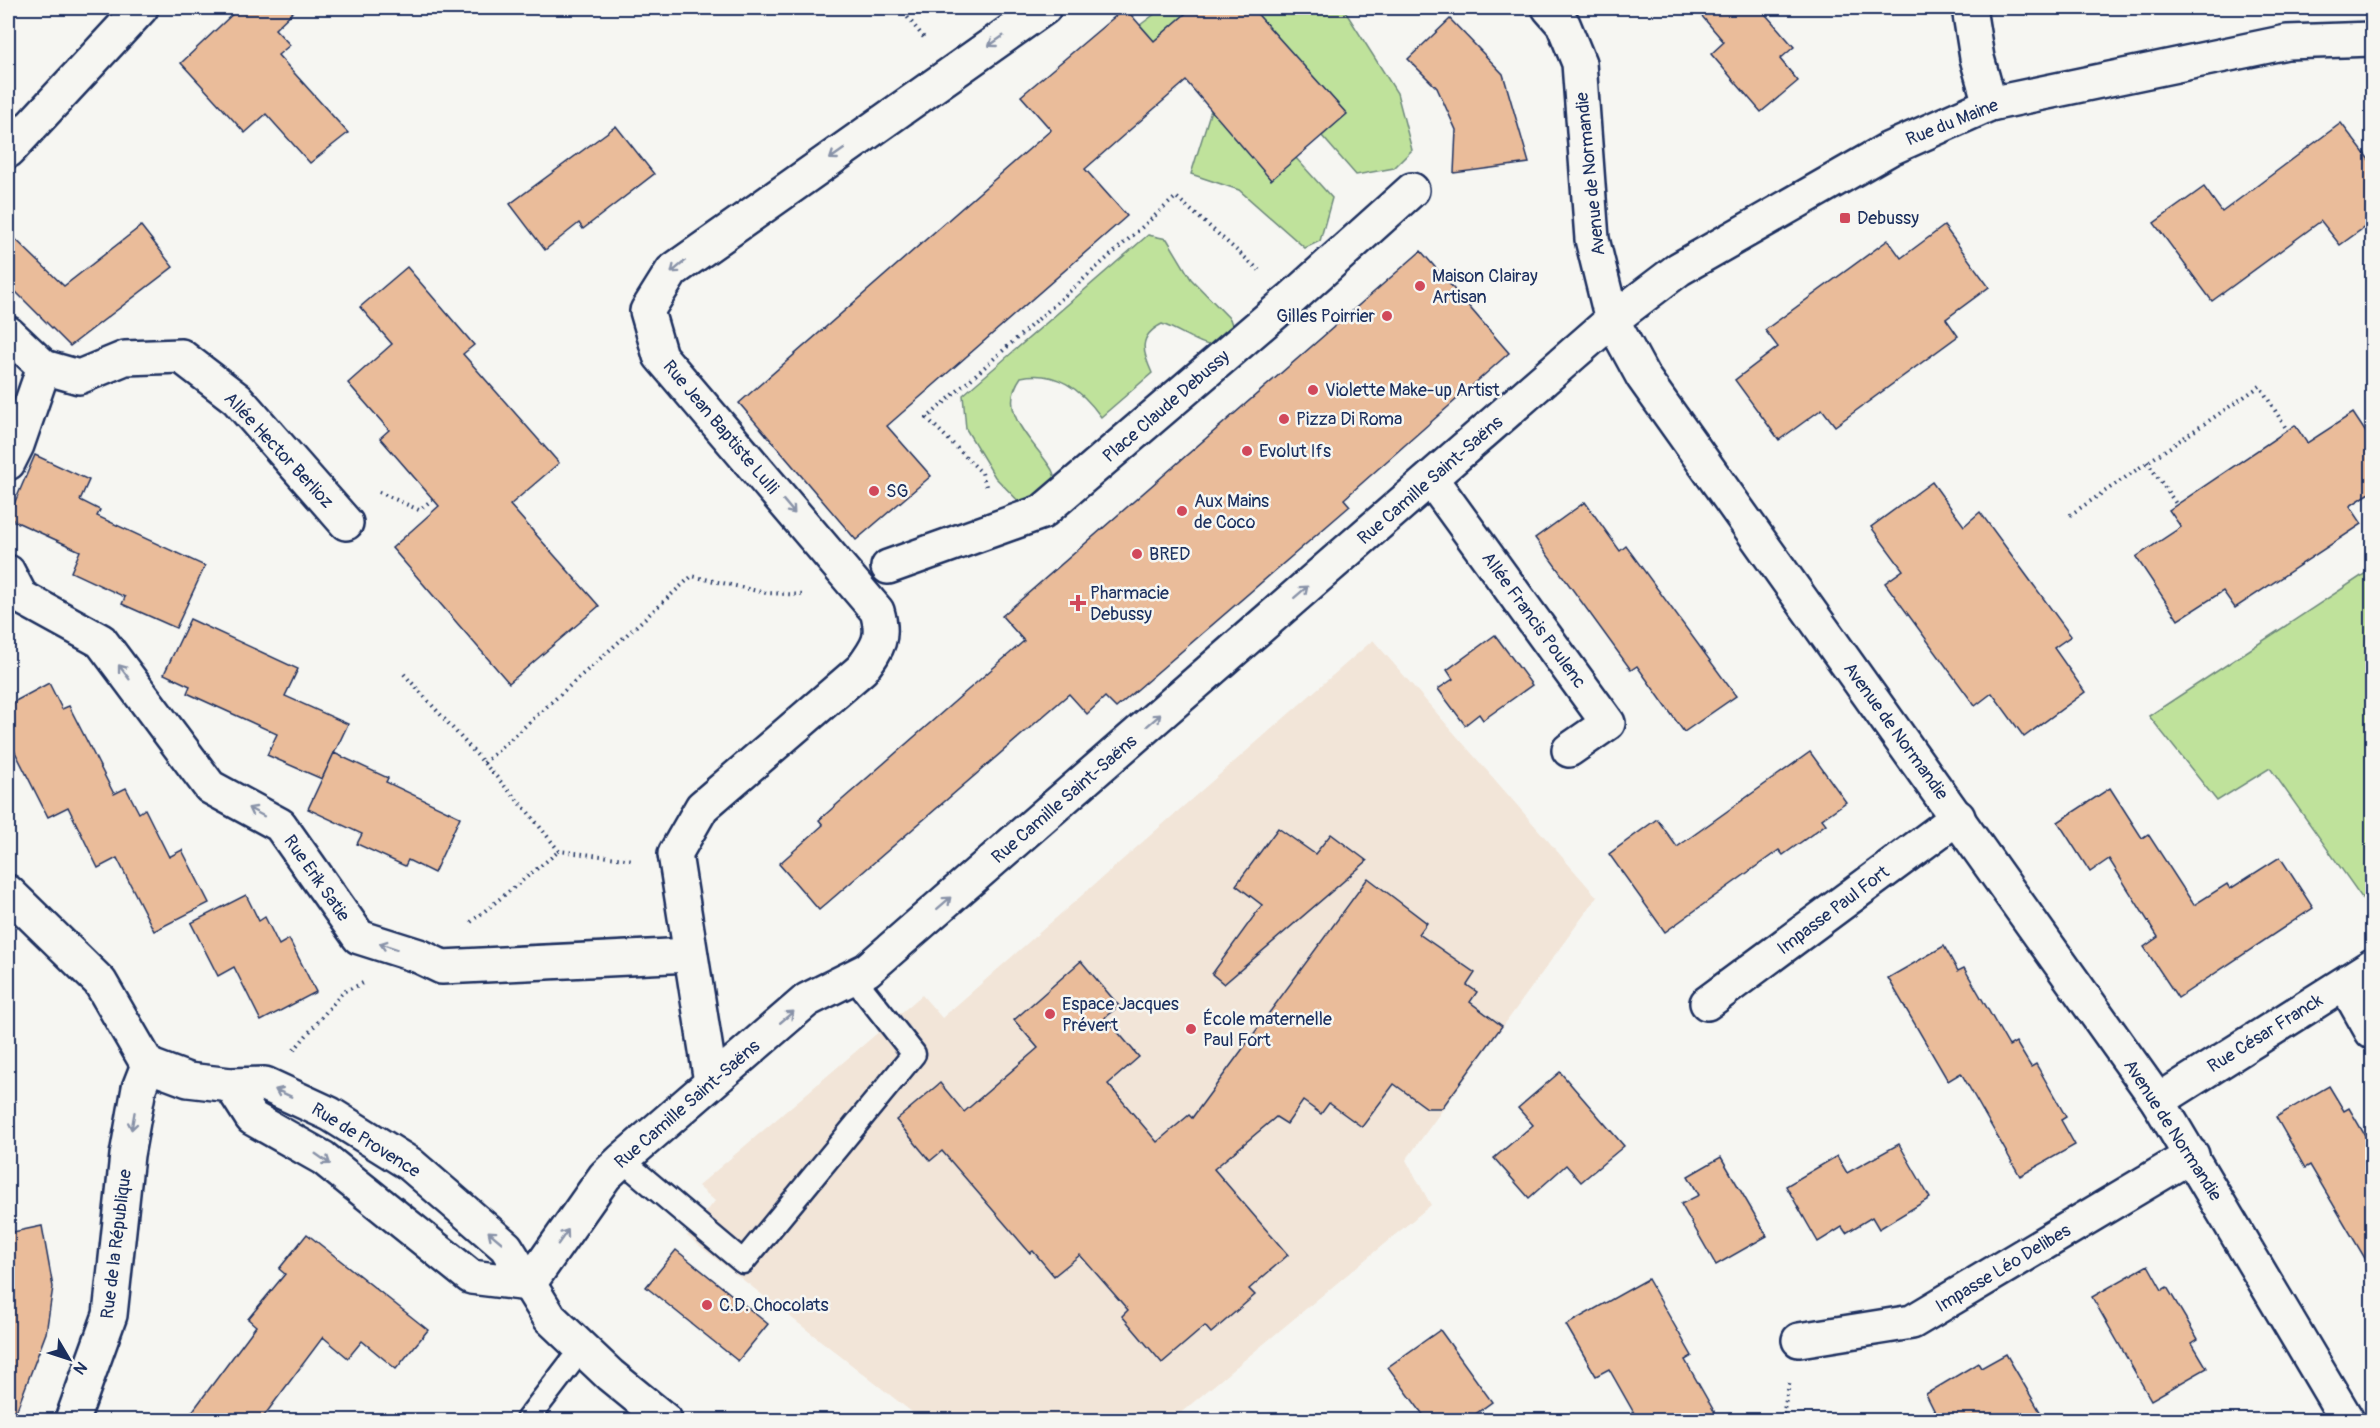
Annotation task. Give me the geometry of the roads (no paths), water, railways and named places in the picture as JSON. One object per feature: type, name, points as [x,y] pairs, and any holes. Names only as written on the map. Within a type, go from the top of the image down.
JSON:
[{"type":"street","points":[[8,151],[141,8]]},
{"type":"street","name":"Rue Jean Baptiste Lulli","points":[[690,955],[659,856],[702,807],[862,669],[877,648],[882,629],[877,611],[660,356],[647,311],[672,271],[1044,8]]},
{"type":"street","name":"Avenue de Normandie","points":[[1549,8],[1563,24],[1579,63],[1592,239],[1612,320],[1643,377],[1958,817],[2157,1101],[2192,1155],[2347,1420]]},
{"type":"street","points":[[1970,8],[1977,58],[1990,104]]},
{"type":"street","name":"Rue du Maine","points":[[1612,320],[1689,263],[1889,148],[1990,104],[2287,42],[2373,39]]},
{"type":"street","name":"Place Claude Debussy","points":[[888,567],[1042,512],[1291,298],[1412,190]]},
{"type":"street","name":"Rue Camille Saint-Saëns","points":[[529,1284],[605,1176],[622,1160],[807,1000],[867,970],[1612,320]]},
{"type":"street","points":[[8,333],[44,367],[17,445],[8,463]]},
{"type":"street","name":"Allée Hector Berlioz","points":[[44,367],[79,377],[125,358],[181,356],[237,399],[346,523]]},
{"type":"street","name":"Allée Francis Poulenc","points":[[1431,479],[1608,723],[1569,750]]},
{"type":"street","name":"Rue Erik Satie","points":[[8,572],[21,597],[101,640],[210,787],[280,825],[359,937],[419,956],[442,967],[690,955]]},
{"type":"street","name":"Impasse Paul Fort","points":[[1707,1003],[1958,817]]},
{"type":"street","points":[[8,892],[100,982],[148,1065]]},
{"type":"street","points":[[690,955],[711,1082]]},
{"type":"street","name":"Rue César Franck","points":[[2157,1101],[2373,966]]},
{"type":"street","points":[[2345,984],[2373,1032]]},
{"type":"street","name":"Rue de Provence","points":[[148,1065],[188,1080],[231,1085],[264,1084],[330,1114],[410,1164],[506,1247],[550,1318],[665,1420]]},
{"type":"street","name":"Rue de la République","points":[[72,1420],[110,1315],[127,1155],[138,1088],[148,1065]]},
{"type":"street","name":"Rue de Provence","points":[[231,1085],[252,1118],[323,1158],[471,1277],[529,1284]]},
{"type":"street","name":"Impasse Léo Delibes","points":[[1799,1340],[1912,1322],[2192,1155]]},
{"type":"lane","points":[[622,1160],[743,1262],[914,1054],[853,977]]},
{"type":"lane","points":[[527,1420],[582,1348]]},
{"type":"place","name":"Debussy","points":[[1845,218]]},
{"type":"place","name":"Maison Clairay Artisan","points":[[1420,286]]},
{"type":"place","name":"Gilles Poirrier","points":[[1387,316]]},
{"type":"place","name":"Violette Make-up Artist","points":[[1313,390]]},
{"type":"place","name":"Pizza Di Roma","points":[[1284,419]]},
{"type":"place","name":"Evolut Ifs","points":[[1247,451]]},
{"type":"place","name":"SG","points":[[874,491]]},
{"type":"place","name":"Aux Mains de Coco","points":[[1182,511]]},
{"type":"place","name":"BRED","points":[[1137,554]]},
{"type":"place","name":"Pharmacie Debussy","points":[[1078,603]]},
{"type":"place","name":"Espace Jacques Prévert","points":[[1050,1014]]},
{"type":"place","name":"École maternelle Paul Fort","points":[[1191,1029]]},
{"type":"place","name":"C.D. Chocolats","points":[[707,1305]]}]
